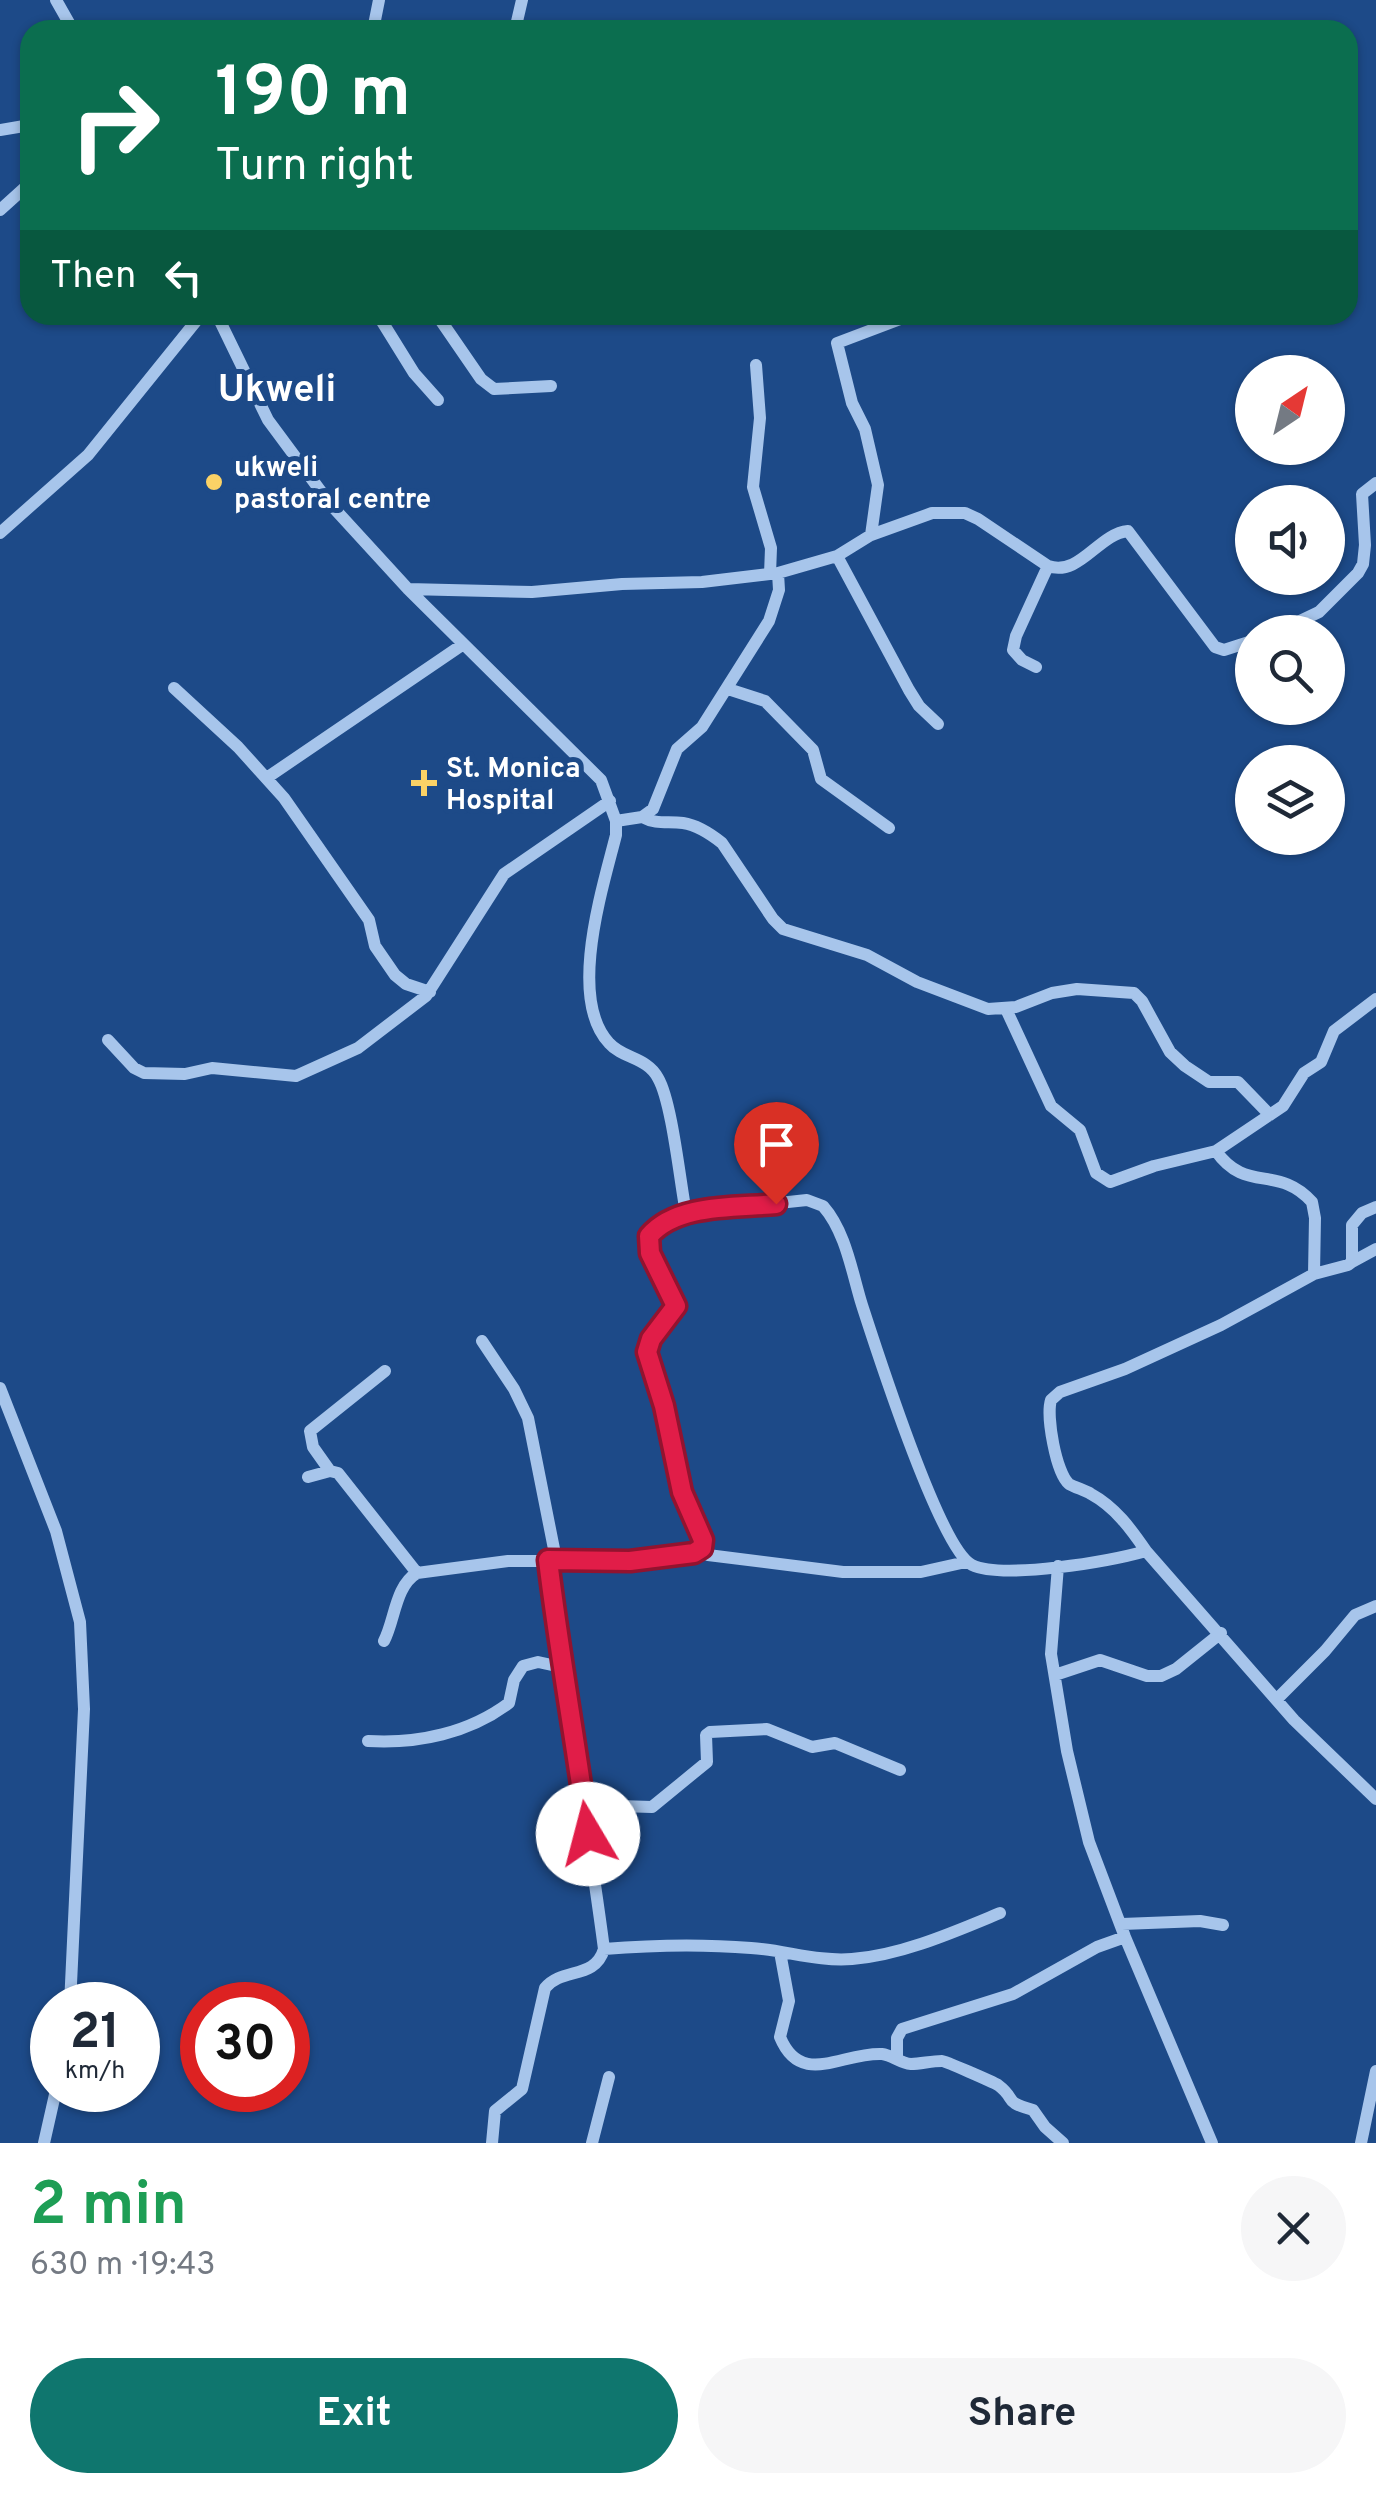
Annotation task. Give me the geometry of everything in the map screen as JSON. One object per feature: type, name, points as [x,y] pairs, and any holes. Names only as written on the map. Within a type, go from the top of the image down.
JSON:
[{"type":"street","points":[[0,210],[20,192]]},
{"type":"street","points":[[0,533],[88,455],[193,325]]},
{"type":"street","points":[[222,325],[255,397],[331,505],[462,644],[592,768],[610,802],[616,835],[593,932],[591,996],[600,1030],[608,1043],[644,1062],[659,1080],[686,1213]]},
{"type":"street","points":[[384,325],[414,373],[438,400]]},
{"type":"street","points":[[444,325],[481,379],[494,389],[551,386]]},
{"type":"street","points":[[871,535],[878,484],[837,343],[885,325]]},
{"type":"street","points":[[616,820],[642,817],[654,809],[678,749],[702,726],[728,689],[768,621],[780,590],[753,486],[760,418],[756,366]]},
{"type":"street","points":[[1313,615],[1363,564],[1362,494],[1376,483]]},
{"type":"street","points":[[408,589],[532,592],[774,574],[837,556],[871,535],[932,512],[965,514],[1058,570],[1071,566],[1116,534],[1128,532],[1215,647],[1224,650],[1235,646]]},
{"type":"street","points":[[837,556],[909,690],[938,724]]},
{"type":"street","points":[[1036,666],[1022,660],[1013,650],[1048,566]]},
{"type":"street","points":[[268,778],[462,644]]},
{"type":"street","points":[[174,688],[268,778],[369,920],[375,946],[396,975],[406,984],[430,992]]},
{"type":"street","points":[[728,689],[765,701],[813,750],[820,779],[889,828]]},
{"type":"street","points":[[108,1040],[134,1068],[144,1073],[184,1074],[212,1068],[296,1076],[371,1040],[430,992],[504,874],[610,802]]},
{"type":"street","points":[[642,817],[658,824],[688,824],[722,842],[783,929],[867,955],[917,982],[982,1008],[1006,1009],[1077,989],[1134,993],[1170,1052],[1185,1066],[1209,1082],[1238,1082],[1270,1114]]},
{"type":"street","points":[[1006,1009],[1047,1099],[1055,1111],[1080,1130],[1096,1173],[1115,1182],[1154,1166],[1216,1152],[1283,1106],[1304,1073],[1321,1062],[1327,1043],[1342,1022],[1376,999]]},
{"type":"street","points":[[1216,1152],[1234,1173],[1283,1181],[1312,1202],[1314,1274]]},
{"type":"street","points":[[384,1641],[407,1580],[417,1573],[491,1562],[630,1561],[694,1553],[702,1548],[703,1540],[682,1492],[647,1348],[676,1306],[650,1253],[649,1236],[686,1213],[807,1200],[828,1212],[842,1238],[909,1438],[957,1552],[966,1562],[1002,1571],[1146,1551]]},
{"type":"street","points":[[1352,1262],[1352,1225],[1362,1213],[1376,1207]]},
{"type":"street","points":[[1376,1250],[1314,1274],[1221,1325],[1125,1369],[1060,1392],[1050,1400],[1051,1427],[1062,1476],[1069,1484],[1108,1505],[1126,1522],[1146,1551],[1277,1699],[1338,1765],[1376,1798]]},
{"type":"street","points":[[482,1341],[528,1418],[552,1560],[560,1668],[604,1948],[599,1961],[590,1969],[552,1980],[544,1988],[524,2083],[518,2094],[495,2111],[492,2143]]},
{"type":"street","points":[[386,1371],[310,1431],[313,1447],[330,1471],[341,1476],[417,1573]]},
{"type":"street","points":[[0,1388],[56,1531],[80,1622],[84,1708],[71,1982]]},
{"type":"street","points":[[308,1477],[330,1471]]},
{"type":"street","points":[[708,1556],[843,1572],[921,1572],[966,1562]]},
{"type":"street","points":[[1058,1566],[1051,1628],[1055,1675],[1088,1842],[1212,2143]]},
{"type":"street","points":[[1277,1699],[1355,1614],[1376,1606]]},
{"type":"street","points":[[1055,1675],[1100,1660],[1147,1676],[1161,1676],[1176,1670],[1221,1633]]},
{"type":"street","points":[[368,1741],[406,1742],[467,1728],[509,1703],[514,1680],[523,1666],[538,1662],[560,1668]]},
{"type":"street","points":[[584,1805],[639,1809],[660,1803],[708,1762],[706,1736],[710,1732],[766,1729],[812,1747],[835,1743],[900,1770]]},
{"type":"street","points":[[604,1948],[731,1946],[840,1959],[868,1957],[960,1929],[1000,1912]]},
{"type":"street","points":[[897,2059],[897,2038],[902,2029],[1013,1994],[1123,1931],[1200,1922],[1223,1925]]},
{"type":"street","points":[[780,1952],[790,2001],[780,2036],[794,2058],[808,2066],[864,2054],[889,2055],[908,2064],[947,2061],[996,2084],[1012,2105],[1033,2110],[1063,2143]]},
{"type":"street","points":[[1361,2143],[1376,2071]]},
{"type":"street","points":[[592,2143],[609,2077]]},
{"type":"street","points":[[44,2143],[51,2112]]},
{"type":"place","name":"ukweli pastoral centre","points":[[214,482]]},
{"type":"place","name":"St. Monica Hospital","points":[[424,783]]},
{"type":"district","name":"Ukweli","points":[[277,388]]},
{"type":"route","points":[[588,1834],[574,1732],[560,1668],[548,1560],[630,1561],[694,1553],[702,1548],[703,1540],[682,1492],[664,1406],[647,1352],[651,1339],[676,1306],[650,1253],[648,1240],[666,1222],[686,1213],[776,1204]]}]
